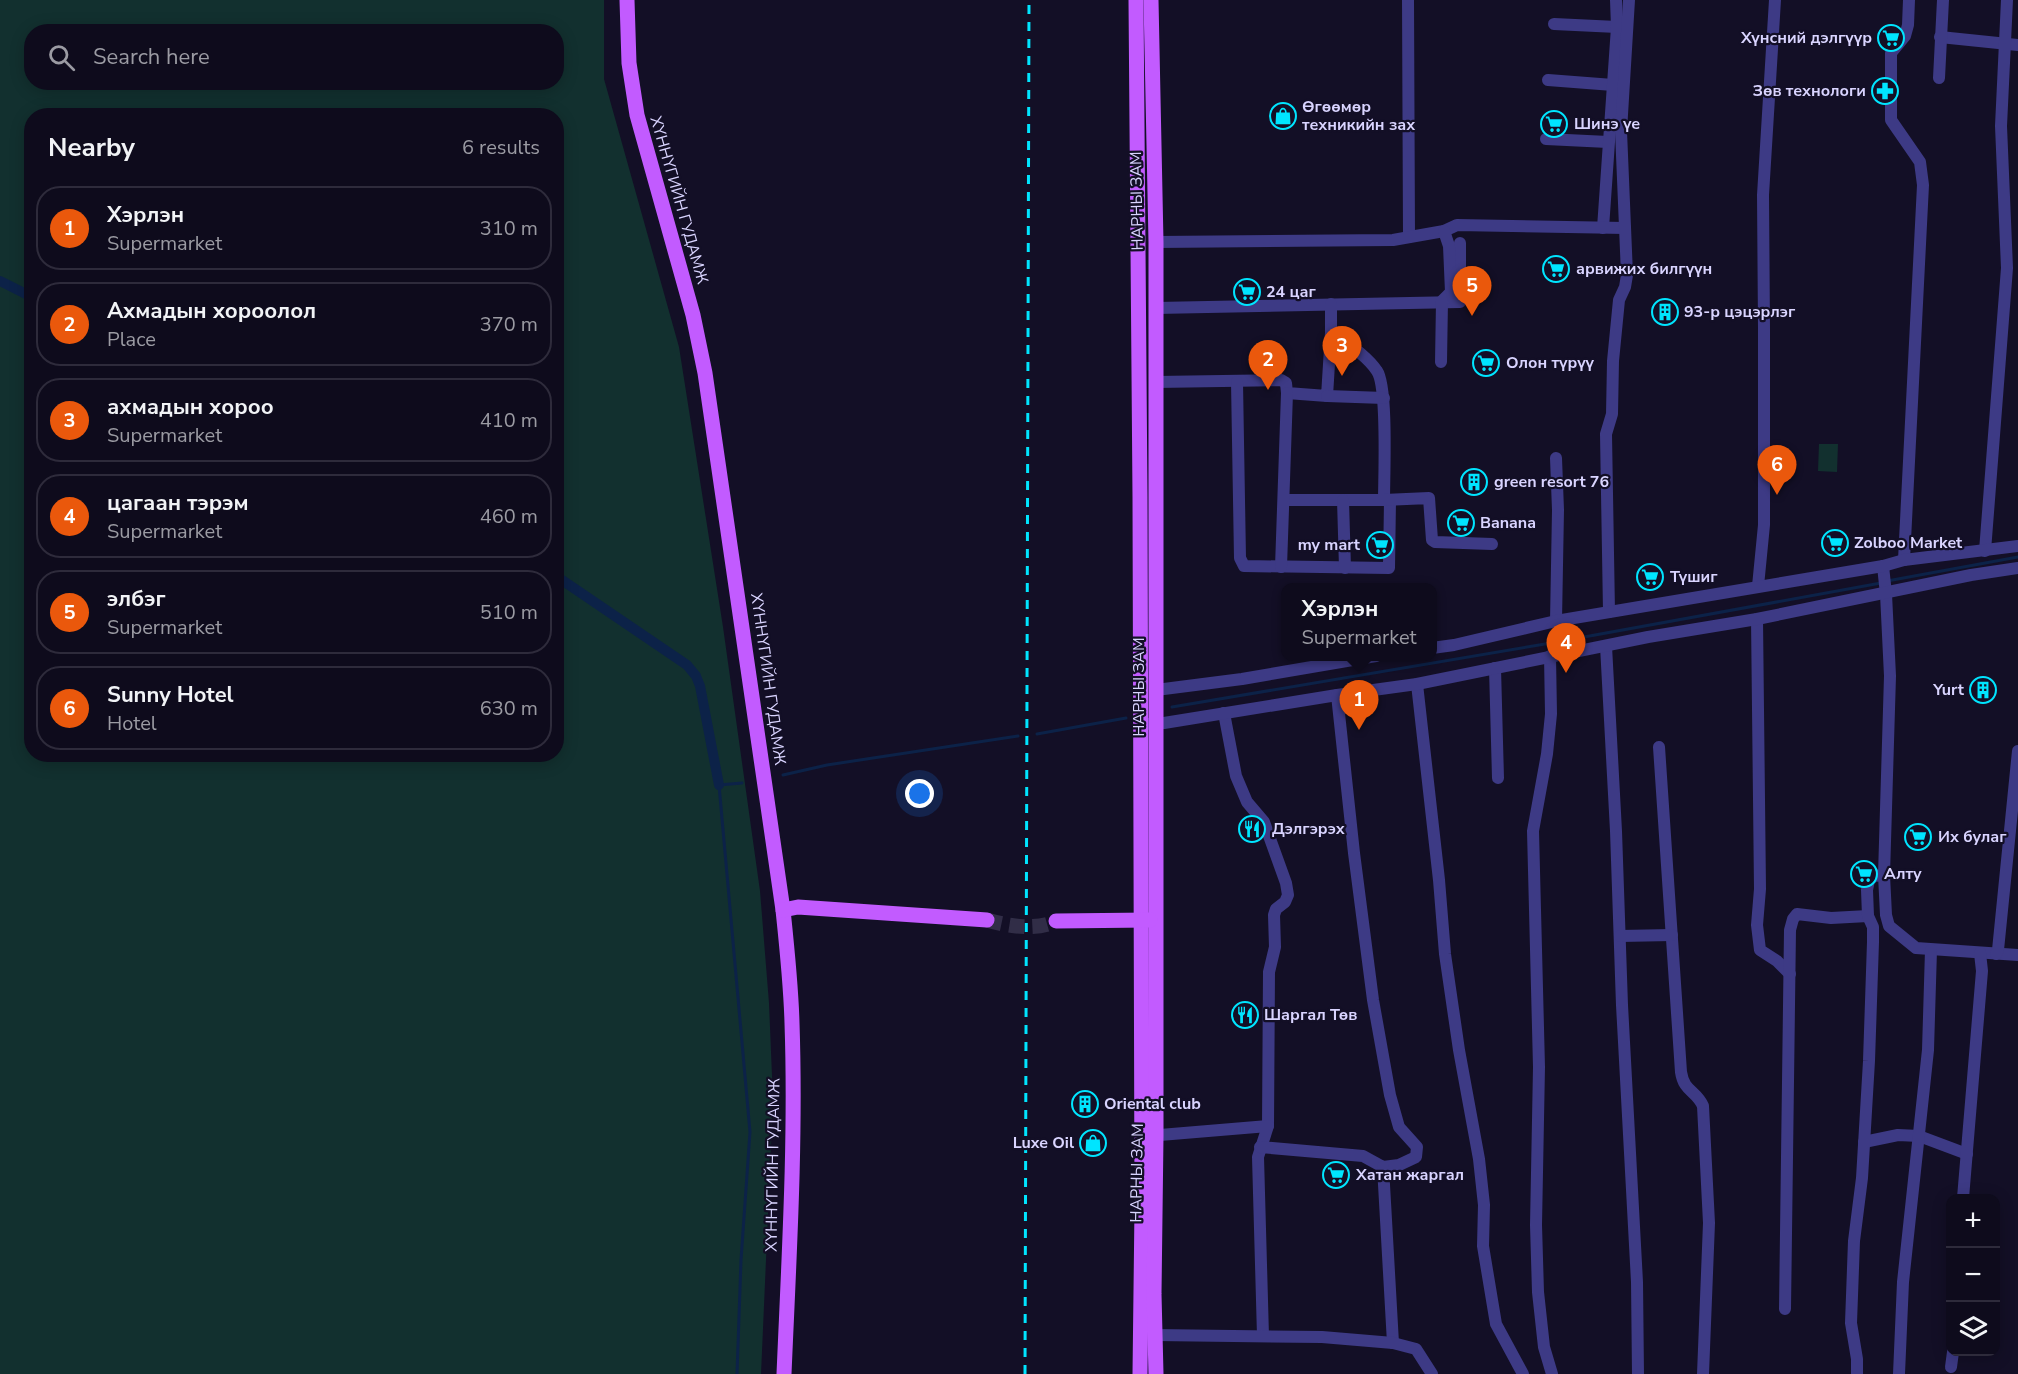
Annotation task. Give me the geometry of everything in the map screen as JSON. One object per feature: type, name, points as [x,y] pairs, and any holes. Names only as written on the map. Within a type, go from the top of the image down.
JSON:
[{"type":"main road","name":"ХҮННҮГИЙН ГУДАМЖ","points":[[627,0],[629,63],[637,115],[693,315],[705,372],[783,910],[793,1057],[792,1204],[784,1374]]},
{"type":"main road","name":"НАРНЫ ЗАМ","points":[[1136,0],[1140,258],[1141,725],[1148,920],[1148,1136],[1155,1374]]},
{"type":"main road","name":"НАРНЫ ЗАМ","points":[[1148,920],[1156,723],[1156,242],[1151,0]]},
{"type":"main road","points":[[783,910],[798,907],[987,920]]},
{"type":"main road","points":[[1056,921],[1148,920]]},
{"type":"main road","name":"НАРНЫ ЗАМ","points":[[1140,1374],[1142,1243],[1148,1136]]},
{"type":"street","points":[[1408,0],[1409,237]]},
{"type":"street","points":[[1603,228],[1617,27],[1616,0]]},
{"type":"street","points":[[1609,612],[1606,434],[1612,414],[1619,300],[1627,275],[1621,131],[1629,0]]},
{"type":"street","points":[[1758,586],[1764,513],[1763,195],[1775,0]]},
{"type":"street","points":[[1904,560],[1923,185],[1920,162],[1891,120],[1890,94],[1891,53],[1905,36],[1909,0]]},
{"type":"street","points":[[1939,78],[1943,0]]},
{"type":"street","points":[[1985,551],[2007,268],[2001,126],[2007,0]]},
{"type":"street","points":[[1554,24],[1617,27]]},
{"type":"street","points":[[1940,37],[2018,45]]},
{"type":"street","points":[[1548,80],[1613,86]]},
{"type":"street","points":[[1546,139],[1608,142]]},
{"type":"street","points":[[1156,242],[1394,240],[1444,231],[1457,225],[1624,228]]},
{"type":"street","points":[[1441,362],[1442,301],[1451,292],[1449,246],[1444,231]]},
{"type":"street","points":[[1156,308],[1460,302],[1460,243]]},
{"type":"street","points":[[1327,396],[1331,304]]},
{"type":"street","points":[[1238,382],[1240,558],[1244,566],[1389,568],[1382,379],[1377,370],[1344,340],[1331,332]]},
{"type":"street","points":[[1156,382],[1281,380],[1286,383],[1281,567]]},
{"type":"street","points":[[1287,393],[1384,398]]},
{"type":"street","points":[[1556,458],[1558,510],[1556,621]]},
{"type":"street","points":[[1284,500],[1429,498],[1434,542],[1492,544]]},
{"type":"street","points":[[1343,500],[1345,568]]},
{"type":"street","points":[[1437,647],[1556,621],[1758,586],[1883,570],[1904,560],[2018,546]]},
{"type":"street","points":[[1141,725],[1417,684],[1550,656],[1757,619],[1971,575],[2018,568]]},
{"type":"street","points":[[1883,570],[1890,676],[1884,875],[1888,926]]},
{"type":"street","points":[[1757,619],[1760,830],[1758,944],[1760,950],[1778,961],[1790,974]]},
{"type":"street","points":[[1606,646],[1637,1271],[1638,1374]]},
{"type":"street","points":[[1550,656],[1551,714],[1533,831],[1539,1067],[1536,1226],[1544,1347],[1552,1374]]},
{"type":"street","points":[[1156,690],[1352,661]]},
{"type":"street","points":[[1495,668],[1498,778]]},
{"type":"street","points":[[1417,684],[1445,954],[1459,1050],[1479,1160],[1484,1205],[1483,1245],[1496,1324],[1523,1374]]},
{"type":"street","points":[[1260,1147],[1363,1156],[1383,1167],[1399,1165],[1416,1157],[1417,1147],[1400,1127],[1390,1095],[1373,1000],[1337,695]]},
{"type":"street","points":[[1224,713],[1236,776],[1247,802],[1264,822],[1286,883],[1288,895],[1285,902],[1276,909],[1274,915],[1275,947],[1269,972],[1268,1126],[1258,1157],[1263,1336]]},
{"type":"street","points":[[1659,747],[1683,1083],[1700,1099],[1703,1106],[1709,1223],[1703,1374]]},
{"type":"street","points":[[1996,954],[2018,751]]},
{"type":"street","points":[[1857,1374],[1851,1323],[1853,1264],[1869,1061],[1870,922],[1867,890],[1869,880],[1874,876],[1884,875]]},
{"type":"street","points":[[1785,1309],[1790,930],[1793,919],[1797,914],[1870,922],[1888,926],[1916,948],[2018,955]]},
{"type":"street","points":[[1620,936],[1672,935]]},
{"type":"street","points":[[1899,1374],[1903,1282],[1928,1050],[1931,950]]},
{"type":"street","points":[[1963,1194],[1982,971],[1980,953]]},
{"type":"street","points":[[1148,1136],[1268,1126]]},
{"type":"street","points":[[1864,1142],[1898,1135],[1919,1136],[1967,1154]]},
{"type":"street","points":[[1383,1167],[1393,1343]]},
{"type":"street","points":[[1155,1335],[1322,1337],[1393,1343],[1416,1349],[1432,1374]]},
{"type":"street","points":[[1952,1367],[1953,1356]]},
{"type":"green space","points":[[0,0],[604,0],[604,79],[679,347],[723,627],[760,891],[769,1003],[773,1100],[761,1374],[0,1374]]},
{"type":"green space","points":[[1819,444],[1838,444],[1837,472],[1818,471]]},
{"type":"waterway","points":[[0,281],[24,293]]},
{"type":"waterway","points":[[1887,581],[2018,557]]},
{"type":"waterway","points":[[564,581],[687,665],[696,676],[700,686],[719,785]]},
{"type":"waterway","points":[[1172,707],[1551,643],[1881,583]]},
{"type":"waterway","points":[[1037,734],[1126,718]]},
{"type":"waterway","points":[[783,775],[827,765],[1018,736]]},
{"type":"waterway","points":[[737,1374],[741,1260],[750,1132],[719,785],[742,783]]},
{"type":"tunnel","points":[[987,920],[1013,926],[1031,927],[1056,921]]},
{"type":"railway","points":[[1025,1374],[1029,0]]},
{"type":"place","name":"Хүнсний дэлгүүр","points":[[1891,38]]},
{"type":"place","name":"Зөв технологи","points":[[1885,91]]},
{"type":"place","name":"Өгөөмөр техникийн зах","points":[[1283,116]]},
{"type":"place","name":"Шинэ үе","points":[[1554,124]]},
{"type":"place","name":"арвижих билгүүн","points":[[1556,269]]},
{"type":"place","name":"24 цаг","points":[[1247,292]]},
{"type":"place","name":"93-р цэцэрлэг","points":[[1665,312]]},
{"type":"place","name":"элбэг","points":[[1472,316]]},
{"type":"place","name":"Олон түрүү","points":[[1486,363]]},
{"type":"place","name":"ахмадын хороо","points":[[1342,376]]},
{"type":"place","name":"Ахмадын хороолол","points":[[1268,390]]},
{"type":"place","name":"green resort 76","points":[[1474,482]]},
{"type":"place","name":"Sunny Hotel","points":[[1777,495]]},
{"type":"place","name":"Banana","points":[[1461,523]]},
{"type":"place","name":"Zolboo Market","points":[[1835,543]]},
{"type":"place","name":"my mart","points":[[1380,545]]},
{"type":"place","name":"Түшиг","points":[[1650,577]]},
{"type":"place","name":"цагаан тэрэм","points":[[1566,673]]},
{"type":"place","name":"Yurt","points":[[1983,690]]},
{"type":"place","name":"Хэрлэн","points":[[1359,730]]},
{"type":"place","name":"Дэлгэрэх","points":[[1252,829]]},
{"type":"place","name":"Их булаг","points":[[1918,837]]},
{"type":"place","name":"Алту","points":[[1864,874]]},
{"type":"place","name":"Шаргал Төв","points":[[1245,1015]]},
{"type":"place","name":"Oriental club","points":[[1085,1104]]},
{"type":"place","name":"Luxe Oil","points":[[1093,1143]]},
{"type":"place","name":"Хатан жаргал","points":[[1336,1175]]}]
